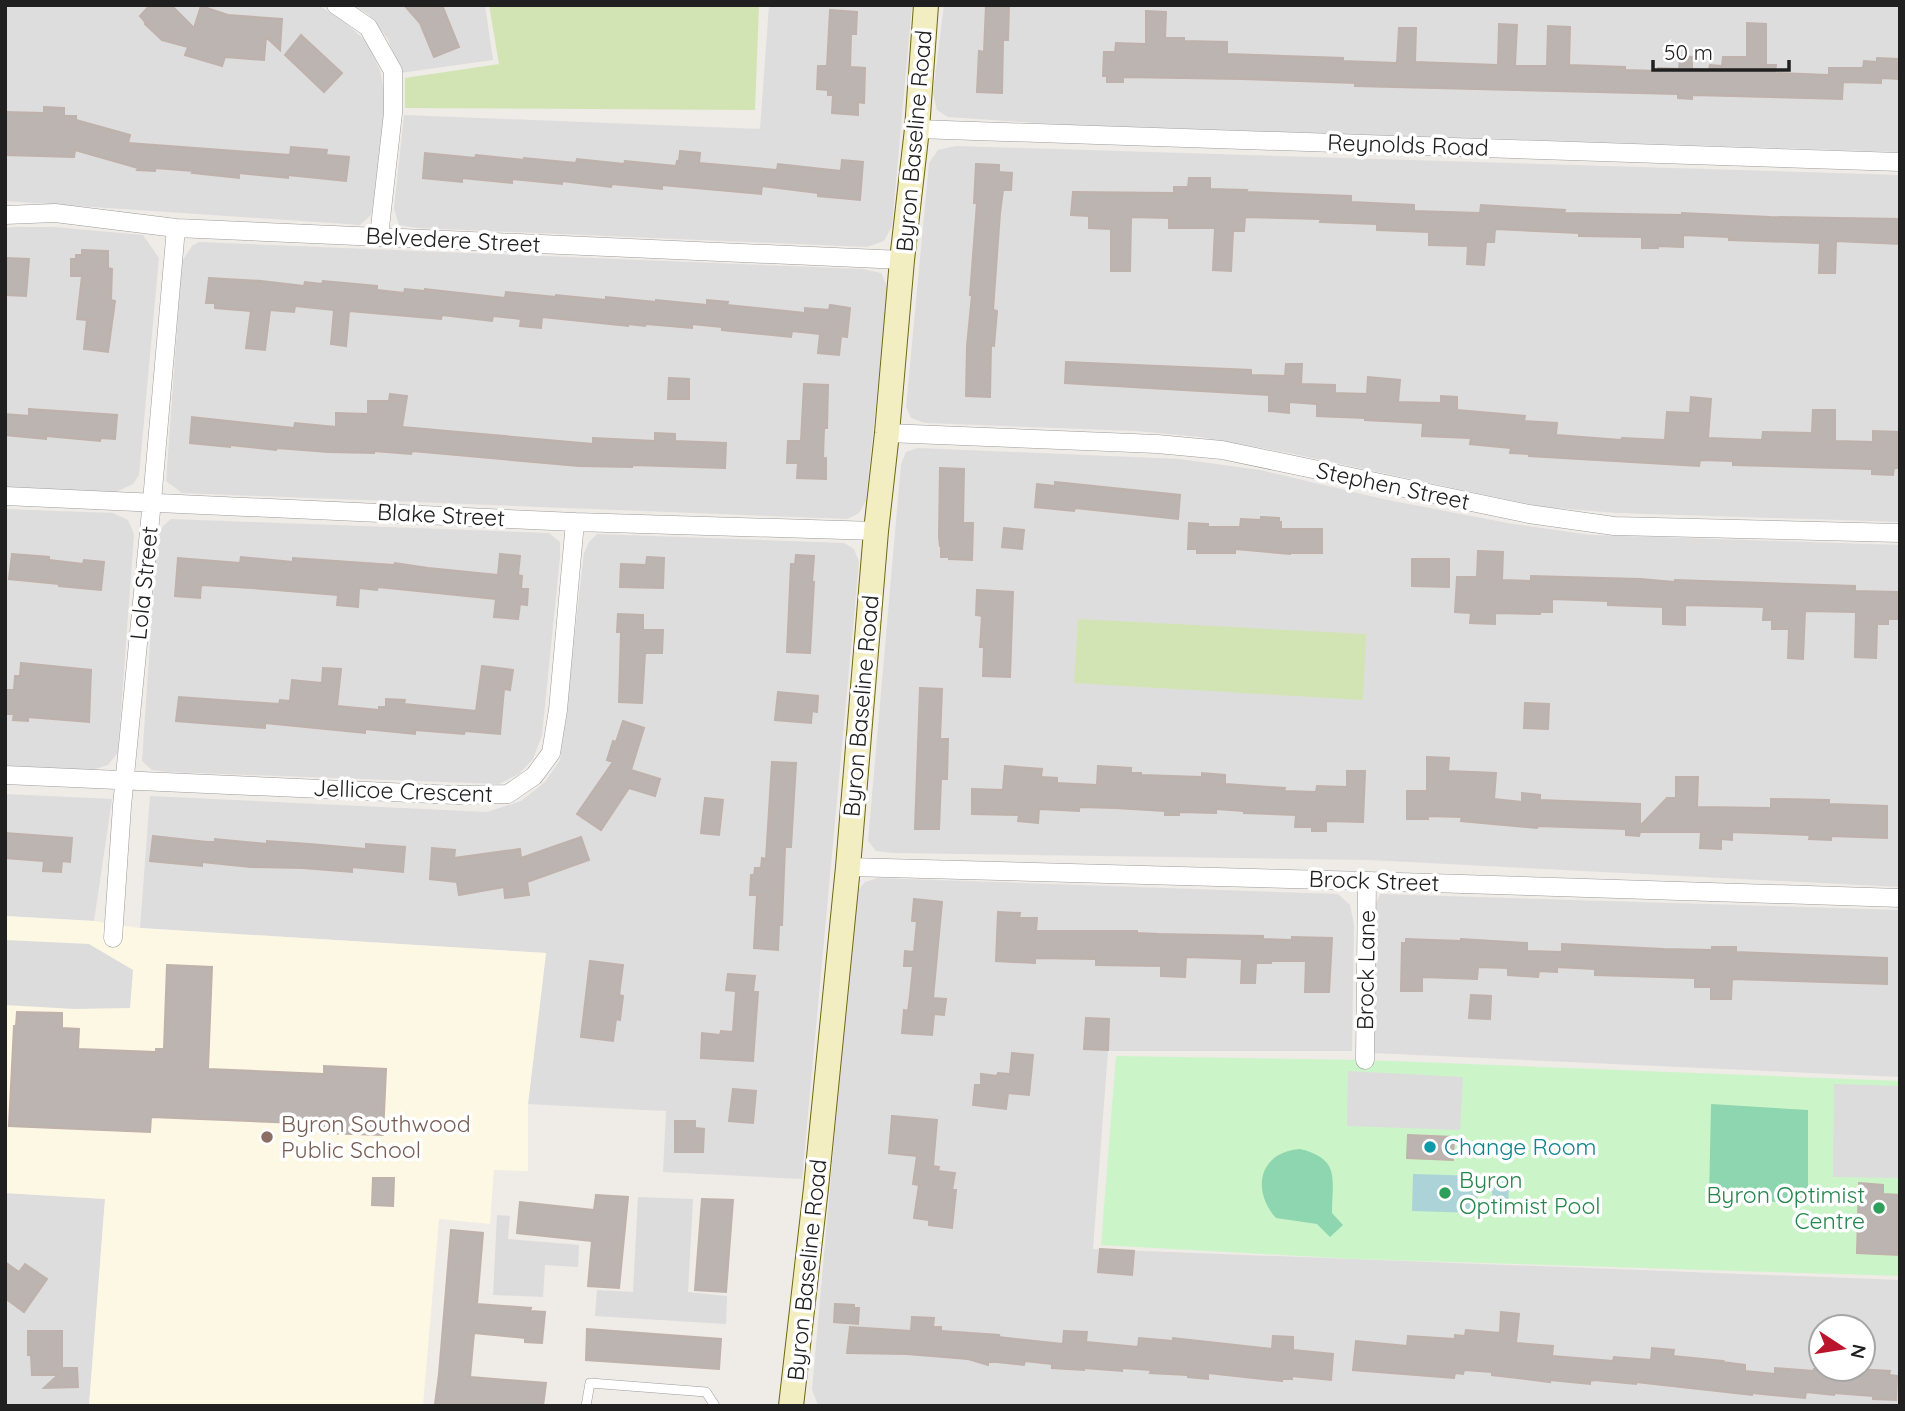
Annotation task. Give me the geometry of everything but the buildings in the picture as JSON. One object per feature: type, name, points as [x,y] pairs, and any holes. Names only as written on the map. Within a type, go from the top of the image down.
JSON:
[{"type":"main road","name":"Byron Baseline Road","points":[[791,1406],[848,867],[876,531],[917,129],[926,5]]},
{"type":"street","points":[[336,5],[368,27],[393,71],[393,113],[379,236]]},
{"type":"street","name":"Reynolds Road","points":[[917,129],[1900,162]]},
{"type":"street","name":"Belvedere Street","points":[[5,215],[55,213],[176,228],[902,260]]},
{"type":"street","name":"Lola Street","points":[[113,938],[176,228]]},
{"type":"street","name":"Stephen Street","points":[[887,433],[1157,444],[1222,450],[1529,514],[1614,526],[1900,533]]},
{"type":"street","name":"Blake Street","points":[[5,496],[575,522],[876,531]]},
{"type":"street","name":"Jellicoe Crescent","points":[[5,775],[456,795],[508,794],[534,776],[551,752],[558,710],[575,522]]},
{"type":"street","name":"Brock Street","points":[[848,867],[1900,898]]},
{"type":"street","name":"Brock Lane","points":[[1365,1059],[1367,881]]},
{"type":"lane","points":[[586,1406],[590,1383],[706,1392],[715,1406]]},
{"type":"shaded area","points":[[5,5],[317,5],[339,17],[367,42],[380,70],[386,101],[371,215],[360,225],[5,201]]},
{"type":"shaded area","points":[[353,5],[485,5],[493,60],[400,73],[388,39],[369,15]]},
{"type":"shaded area","points":[[769,5],[912,5],[892,226],[884,241],[867,247],[418,228],[399,225],[394,208],[404,115],[760,129]]},
{"type":"shaded area","points":[[944,5],[1900,5],[1900,152],[1069,125],[948,117],[937,110],[933,93]]},
{"type":"shaded area","points":[[956,146],[1900,175],[1900,522],[1617,513],[1543,507],[1200,437],[1136,431],[925,423],[911,418],[906,407],[929,163],[938,150]]},
{"type":"shaded area","points":[[54,227],[143,235],[159,258],[139,475],[133,484],[116,492],[5,487],[5,228]]},
{"type":"shaded area","points":[[199,242],[863,269],[881,273],[888,288],[866,501],[859,513],[847,519],[182,493],[166,481],[182,261],[192,246]]},
{"type":"shaded area","points":[[918,448],[1180,459],[1260,470],[1383,499],[1513,524],[1591,535],[1900,545],[1900,887],[1369,860],[876,851],[868,841],[901,464],[906,452]]},
{"type":"shaded area","points":[[5,509],[113,513],[128,520],[134,534],[118,752],[108,765],[92,770],[5,767]]},
{"type":"shaded area","points":[[171,519],[549,533],[560,542],[560,557],[542,735],[533,759],[519,774],[499,784],[152,770],[142,761],[157,539],[163,526]]},
{"type":"shaded area","points":[[597,534],[844,543],[854,549],[859,562],[802,1179],[663,1172],[666,1111],[528,1104],[546,953],[140,928],[150,796],[487,812],[521,801],[545,782],[560,760],[584,553]]},
{"type":"shaded area","points":[[5,794],[112,799],[94,921],[5,916]]},
{"type":"shaded area","points":[[878,878],[1338,894],[1350,905],[1354,925],[1352,1051],[1108,1051],[1093,1249],[1900,1280],[1900,1406],[818,1405],[812,1390],[856,893],[865,882]]},
{"type":"shaded area","points":[[1380,894],[1900,910],[1900,1077],[1373,1053],[1374,908]]},
{"type":"shaded area","name":"Byron Southwood Public School","points":[[5,916],[94,921],[140,928],[546,953],[528,1104],[528,1171],[494,1170],[490,1224],[439,1219],[423,1406],[89,1406],[105,1199],[5,1193]]},
{"type":"shaded area","points":[[5,940],[89,944],[133,970],[130,1008],[75,1009],[5,1005]]},
{"type":"shaded area","points":[[1348,1071],[1463,1077],[1460,1130],[1347,1126]]},
{"type":"shaded area","points":[[1834,1084],[1900,1086],[1900,1178],[1833,1177]]},
{"type":"shaded area","points":[[5,1193],[105,1199],[89,1406],[5,1406]]},
{"type":"shaded area","points":[[638,1197],[693,1199],[688,1292],[727,1296],[726,1324],[595,1316],[597,1290],[633,1292]]},
{"type":"shaded area","points":[[497,1215],[510,1216],[508,1239],[579,1245],[578,1267],[545,1265],[543,1297],[493,1295]]},
{"type":"green space","points":[[489,5],[759,5],[755,110],[405,108],[405,78],[499,64]]},
{"type":"green space","points":[[1078,619],[1366,634],[1363,700],[1074,683]]},
{"type":"green space","points":[[1116,1056],[1365,1060],[1900,1081],[1900,1276],[1354,1259],[1101,1245]]},
{"type":"green space","points":[[1711,1104],[1808,1110],[1808,1202],[1709,1201]]},
{"type":"green space","points":[[1300,1149],[1322,1158],[1331,1172],[1332,1213],[1343,1225],[1330,1237],[1317,1224],[1276,1218],[1263,1196],[1263,1174],[1268,1165],[1275,1157]]},
{"type":"water","name":"Byron Optimist Pool","points":[[1413,1174],[1478,1176],[1477,1213],[1412,1211]]},
{"type":"water","points":[[1492,1177],[1508,1177],[1509,1208],[1492,1207]]},
{"type":"place","name":"Byron Southwood Public School","points":[[267,1137]]},
{"type":"place","name":"Change Room","points":[[1430,1147]]},
{"type":"place","name":"Byron Optimist Pool","points":[[1445,1193]]},
{"type":"place","name":"Byron Optimist Centre","points":[[1879,1208]]}]
